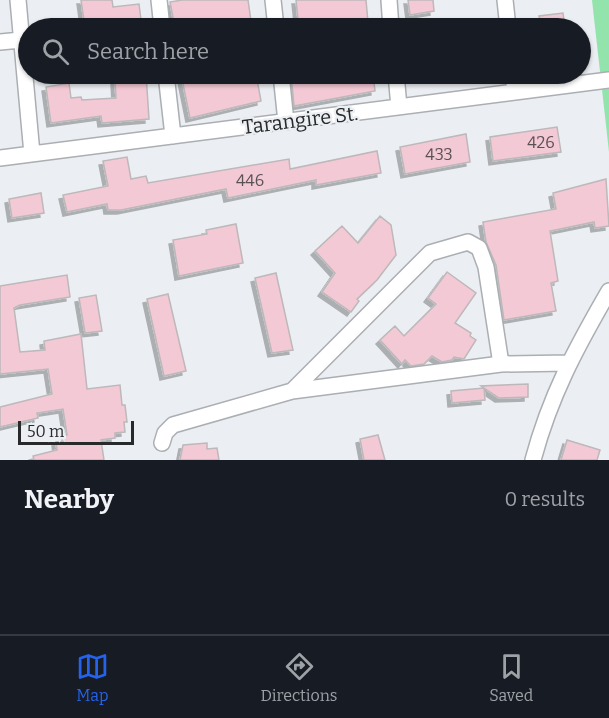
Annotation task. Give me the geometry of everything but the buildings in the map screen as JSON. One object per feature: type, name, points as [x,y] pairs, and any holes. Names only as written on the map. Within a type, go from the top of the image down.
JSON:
[{"type":"street","points":[[18,0],[19,18]]},
{"type":"street","points":[[159,0],[161,18]]},
{"type":"street","points":[[273,0],[275,18]]},
{"type":"street","points":[[389,0],[391,18]]},
{"type":"street","points":[[505,0],[507,18]]},
{"type":"street","points":[[0,42],[18,39]]},
{"type":"street","points":[[25,84],[32,154]]},
{"type":"street","points":[[167,84],[173,136]]},
{"type":"street","points":[[282,84],[286,122]]},
{"type":"street","points":[[397,84],[399,107]]},
{"type":"street","points":[[514,84],[515,91]]},
{"type":"street","name":"Tarangire St.","points":[[0,158],[578,84]]},
{"type":"street","points":[[292,391],[414,266],[430,253],[468,242],[479,248],[486,267],[501,364]]},
{"type":"street","points":[[533,460],[545,416],[568,363],[609,291]]},
{"type":"street","points":[[594,317],[609,323]]},
{"type":"street","points":[[162,443],[165,433],[173,425],[292,391],[501,364],[568,363]]},
{"type":"green space","points":[[592,0],[609,0],[609,152]]}]
